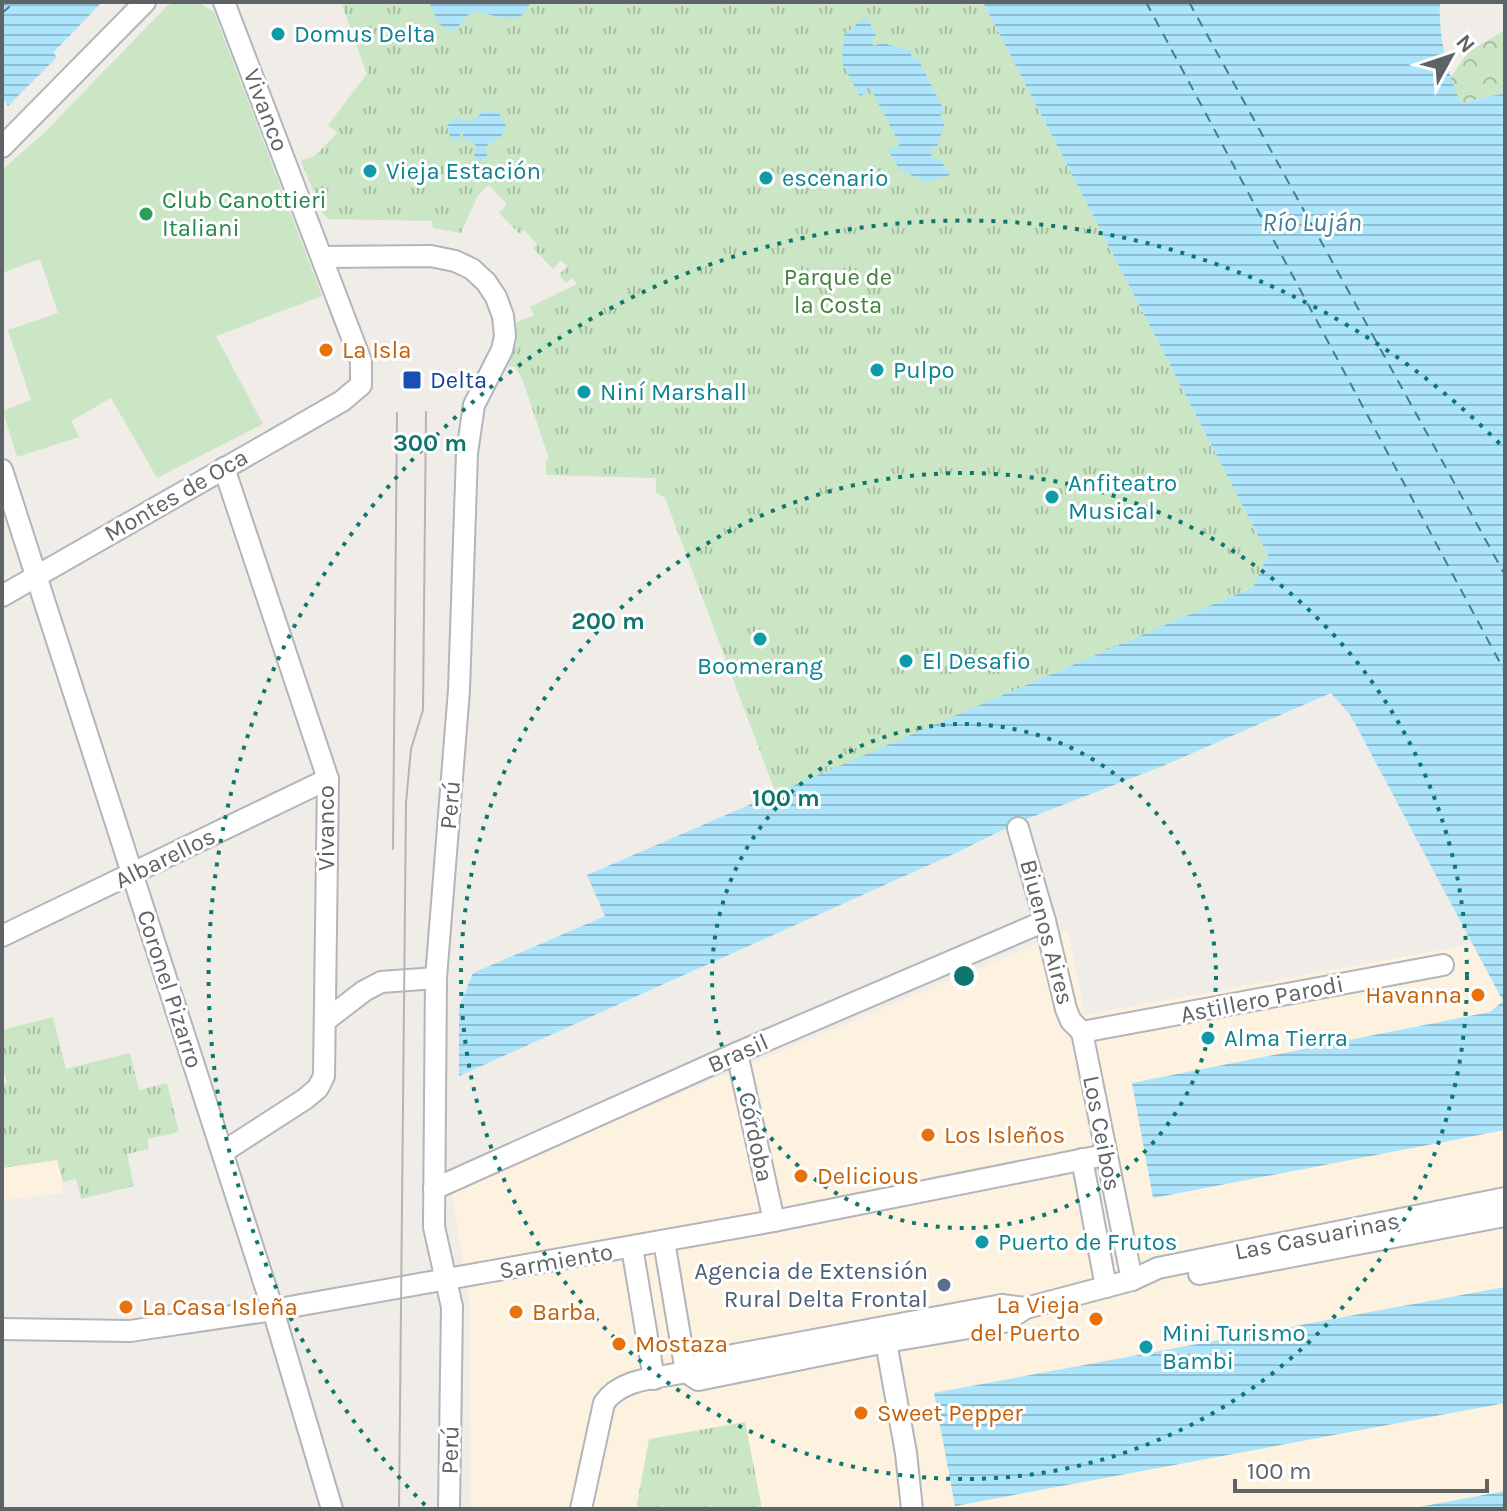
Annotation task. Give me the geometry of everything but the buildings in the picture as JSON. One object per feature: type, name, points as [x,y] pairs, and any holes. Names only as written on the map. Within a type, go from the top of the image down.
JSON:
[{"type":"street","points":[[2,147],[145,2]]},
{"type":"street","name":"Vivanco","points":[[224,2],[361,361],[361,385],[351,395]]},
{"type":"street","name":"Perú","points":[[322,257],[431,256],[455,261],[472,269],[486,282],[503,316],[505,336],[502,350],[474,405],[468,440],[459,690],[436,978],[436,1238],[452,1307],[449,1509]]},
{"type":"street","name":"Montes de Oca","points":[[2,596],[351,395]]},
{"type":"street","name":"Vivanco","points":[[223,1152],[318,1088],[324,1076],[328,779],[224,468]]},
{"type":"street","name":"Coronel Pizarro","points":[[2,470],[223,1152],[332,1509]]},
{"type":"street","name":"Albarellos","points":[[2,936],[328,779]]},
{"type":"street","name":"Biuenos Aires","points":[[1018,828],[1066,1009],[1071,1021],[1082,1032]]},
{"type":"street","name":"Brasil","points":[[434,1189],[737,1053],[1045,921]]},
{"type":"street","name":"Astillero Parodi","points":[[1082,1032],[1443,965]]},
{"type":"street","points":[[325,1021],[381,982],[436,978]]},
{"type":"street","name":"Los Ceibos","points":[[1082,1032],[1132,1280]]},
{"type":"street","name":"Córdoba","points":[[737,1053],[774,1221]]},
{"type":"street","name":"Sarmiento","points":[[2,1329],[130,1331],[273,1310],[774,1221],[1105,1155]]},
{"type":"street","points":[[1082,1159],[1106,1287]]},
{"type":"street","name":"Las Casuarinas","points":[[581,1509],[604,1403],[611,1393],[626,1384],[686,1372],[698,1380],[885,1334],[1004,1322],[1026,1308],[1132,1280],[1158,1268],[1505,1198]]},
{"type":"street","name":"Las Casuarinas","points":[[1132,1280],[1160,1281],[1505,1216]]},
{"type":"street","points":[[664,1241],[686,1372]]},
{"type":"street","points":[[632,1247],[654,1379]]},
{"type":"street","points":[[885,1334],[906,1453],[912,1509]]},
{"type":"shaded area","name":"Puerto de Frutos","points":[[1068,931],[1085,1015],[1473,944],[1503,1001],[1490,1012],[1132,1084],[1154,1198],[1505,1130],[1505,1287],[935,1392],[955,1506],[1505,1403],[1505,1491],[1408,1509],[471,1509],[469,1298],[451,1189]]},
{"type":"shaded area","points":[[58,1160],[64,1193],[2,1200],[2,1168]]},
{"type":"green space","name":"Club Canottieri Italiani","points":[[175,2],[198,2],[214,12],[322,296],[216,336],[263,424],[157,478],[111,398],[71,421],[79,437],[17,457],[3,411],[31,400],[8,330],[58,313],[40,259],[2,273],[2,170],[46,131],[166,7]]},
{"type":"green space","name":"Parque de la Costa","points":[[341,2],[983,2],[1268,555],[1253,587],[776,794],[665,498],[656,492],[656,478],[546,475],[546,460],[549,459],[523,381],[515,367],[508,367],[516,342],[515,323],[534,315],[530,307],[577,284],[572,278],[566,283],[559,275],[567,266],[561,260],[553,269],[533,248],[537,244],[524,230],[520,234],[499,213],[507,204],[489,185],[478,195],[461,233],[433,228],[432,221],[329,219],[322,213],[301,161],[315,156],[337,133],[328,125],[367,74]]},
{"type":"green space","points":[[1505,30],[1505,93],[1461,103],[1450,79],[1468,52]]},
{"type":"green space","points":[[53,1017],[66,1069],[130,1053],[139,1090],[167,1083],[179,1132],[147,1139],[149,1149],[127,1154],[134,1186],[81,1199],[76,1179],[63,1182],[57,1160],[2,1168],[2,1085],[7,1083],[2,1064],[2,1030]]},
{"type":"green space","points":[[745,1422],[762,1509],[636,1509],[649,1439]]},
{"type":"water","points":[[2,2],[102,2],[53,53],[57,57],[8,106],[2,101]]},
{"type":"water","points":[[429,2],[530,2],[520,16],[506,18],[474,12],[450,31],[439,24]]},
{"type":"water","name":"Río Luján","points":[[983,2],[1440,2],[1444,54],[1461,103],[1505,93],[1505,1130],[1153,1198],[1132,1083],[1490,1012],[1503,1001],[1351,716],[1331,693],[1165,765],[1014,824],[459,1076],[459,1007],[473,973],[605,916],[587,875],[1253,587],[1268,555]]},
{"type":"water","points":[[866,16],[876,35],[871,42],[874,46],[882,43],[912,51],[911,56],[918,59],[944,110],[939,117],[945,121],[937,147],[931,155],[934,159],[939,158],[950,175],[927,182],[900,170],[888,150],[900,145],[870,87],[860,96],[842,63],[844,35]]},
{"type":"water","points":[[486,110],[498,112],[506,126],[501,137],[486,146],[487,157],[480,162],[474,157],[474,142],[463,140],[461,131],[459,141],[451,139],[447,126],[454,118],[471,121]]},
{"type":"water","points":[[1505,1287],[1505,1403],[955,1506],[934,1393]]},
{"type":"water","points":[[1505,1491],[1505,1509],[1408,1509]]},
{"type":"ferry route","points":[[2,13],[15,2]]},
{"type":"ferry route","points":[[1146,2],[1505,672]]},
{"type":"ferry route","points":[[1189,2],[1505,575]]},
{"type":"tram line","points":[[399,1509],[406,803],[411,749],[423,710],[426,412]]},
{"type":"tram line","points":[[393,849],[397,413]]},
{"type":"place","name":"Domus Delta","points":[[278,34]]},
{"type":"place","name":"Vieja Estación","points":[[370,171]]},
{"type":"place","name":"escenario","points":[[766,178]]},
{"type":"place","name":"Club Canottieri Italiani","points":[[146,214]]},
{"type":"place","name":"La Isla","points":[[326,350]]},
{"type":"place","name":"Pulpo","points":[[877,370]]},
{"type":"place","name":"Delta","points":[[412,380]]},
{"type":"place","name":"Niní Marshall","points":[[584,392]]},
{"type":"place","name":"Anfiteatro Musical","points":[[1052,497]]},
{"type":"place","name":"Boomerang","points":[[760,639]]},
{"type":"place","name":"El Desafio","points":[[906,661]]},
{"type":"place","name":"Havanna","points":[[1478,995]]},
{"type":"place","name":"Alma Tierra","points":[[1208,1038]]},
{"type":"place","name":"Los Isleños","points":[[928,1135]]},
{"type":"place","name":"Delicious","points":[[801,1176]]},
{"type":"place","name":"Puerto de Frutos","points":[[982,1242]]},
{"type":"place","name":"Agencia de Extensión Rural Delta Frontal","points":[[944,1285]]},
{"type":"place","name":"La Casa Isleña","points":[[126,1307]]},
{"type":"place","name":"Barba","points":[[516,1312]]},
{"type":"place","name":"La Vieja del Puerto","points":[[1096,1319]]},
{"type":"place","name":"Mostaza","points":[[619,1344]]},
{"type":"place","name":"Mini Turismo Bambi","points":[[1146,1347]]},
{"type":"place","name":"Sweet Pepper","points":[[861,1413]]}]
